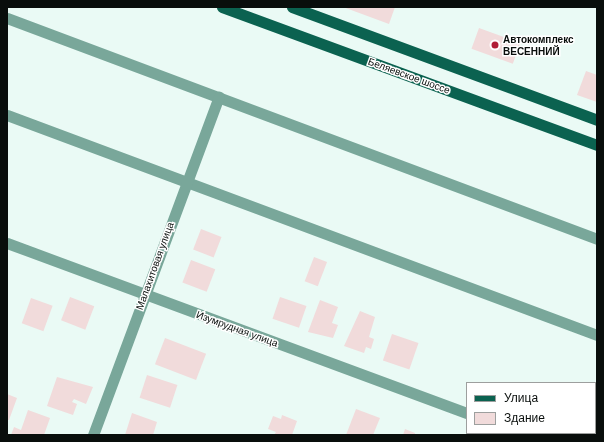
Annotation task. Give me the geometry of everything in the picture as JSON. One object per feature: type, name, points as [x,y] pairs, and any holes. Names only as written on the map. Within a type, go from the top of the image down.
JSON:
[{"type":"main road","name":"Беляевское шоссе","points":[[222,7],[597,145]]},
{"type":"main road","points":[[292,7],[597,120]]},
{"type":"street","points":[[7,18],[597,239]]},
{"type":"street","name":"Малахитовая улица","points":[[93,435],[185,183],[219,97]]},
{"type":"street","points":[[7,115],[185,183],[597,335]]},
{"type":"street","name":"Изумрудная улица","points":[[7,243],[145,296],[466,413]]},
{"type":"building","points":[[343,7],[395,7],[389,24]]},
{"type":"building","points":[[479,28],[520,43],[513,64],[471,49]]},
{"type":"building","points":[[586,71],[597,75],[597,102],[577,95]]},
{"type":"building","points":[[201,229],[222,237],[214,257],[193,250]]},
{"type":"building","points":[[314,257],[327,262],[318,286],[305,281]]},
{"type":"building","points":[[191,260],[215,269],[207,292],[182,282]]},
{"type":"building","points":[[70,297],[94,306],[85,330],[61,320]]},
{"type":"building","points":[[280,297],[306,306],[299,328],[273,319]]},
{"type":"building","points":[[31,298],[53,306],[43,331],[22,323]]},
{"type":"building","points":[[320,300],[338,307],[332,323],[338,325],[333,338],[308,332]]},
{"type":"building","points":[[360,311],[375,317],[369,337],[374,339],[371,349],[366,347],[364,353],[344,346]]},
{"type":"building","points":[[392,334],[418,343],[409,370],[383,360]]},
{"type":"building","points":[[165,338],[206,354],[196,380],[155,364]]},
{"type":"building","points":[[147,375],[177,385],[170,408],[140,398]]},
{"type":"building","points":[[57,377],[93,387],[86,404],[74,399],[72,402],[77,404],[73,415],[47,406]]},
{"type":"building","points":[[7,394],[17,398],[9,420],[7,420]]},
{"type":"building","points":[[356,409],[380,418],[373,435],[346,435]]},
{"type":"building","points":[[28,410],[50,418],[44,435],[11,435],[14,427],[21,430]]},
{"type":"building","points":[[132,413],[157,422],[153,435],[125,435]]},
{"type":"building","points":[[282,415],[297,421],[292,435],[274,435],[276,432],[268,429],[273,416],[281,419]]},
{"type":"building","points":[[405,429],[415,433],[415,435],[403,435]]},
{"type":"place","name":"Автокомплекс ВЕСЕННИЙ","points":[[495,45]]}]
